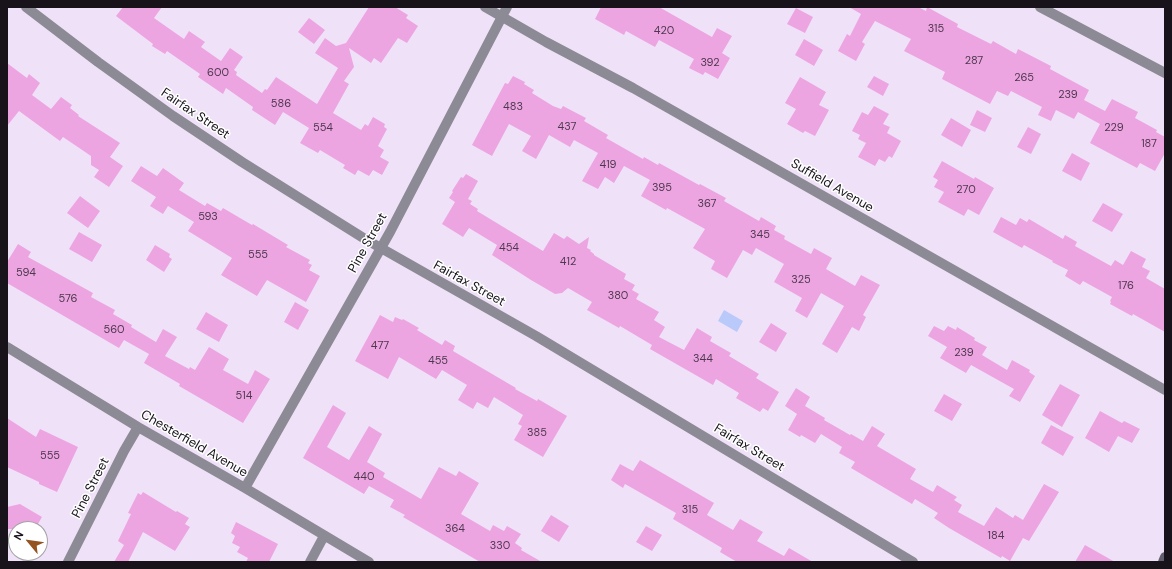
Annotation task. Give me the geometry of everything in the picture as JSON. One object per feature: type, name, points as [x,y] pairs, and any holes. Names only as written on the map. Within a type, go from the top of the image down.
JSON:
[{"type":"main road","points":[[1163,562],[1165,557]]},
{"type":"street","name":"Fairfax Street","points":[[26,7],[98,62],[173,116],[242,162],[380,248],[536,336],[913,562]]},
{"type":"street","name":"Suffield Avenue","points":[[485,7],[647,96],[1165,390]]},
{"type":"street","name":"Pine Street","points":[[245,488],[438,142],[507,7]]},
{"type":"street","points":[[1040,7],[1165,73]]},
{"type":"street","name":"Chesterfield Avenue","points":[[7,347],[369,562]]},
{"type":"street","name":"Pine Street","points":[[68,562],[138,426]]},
{"type":"street","points":[[310,562],[324,536]]},
{"type":"water","points":[[724,310],[743,321],[737,332],[718,321]]},
{"type":"building","points":[[123,7],[162,7],[154,18],[184,39],[189,31],[205,42],[201,47],[221,61],[230,48],[243,57],[234,70],[237,72],[236,75],[262,93],[265,89],[267,90],[276,77],[317,104],[338,68],[315,53],[325,38],[336,46],[346,43],[369,7],[395,7],[408,15],[406,18],[418,26],[407,43],[398,38],[381,63],[374,58],[371,63],[349,48],[354,67],[344,81],[349,84],[333,113],[361,130],[365,124],[368,126],[373,117],[385,124],[384,127],[387,129],[378,146],[384,150],[380,157],[389,162],[382,175],[373,170],[369,176],[358,170],[355,175],[343,168],[345,165],[320,150],[318,153],[300,143],[309,128],[283,112],[275,125],[252,110],[253,107],[226,88],[223,94],[198,77],[200,74],[167,51],[165,54],[152,46],[153,44],[116,16]]},
{"type":"building","points":[[601,7],[659,7],[712,37],[717,28],[732,36],[722,53],[730,58],[718,79],[705,72],[703,75],[689,68],[694,59],[659,40],[655,47],[626,31],[624,35],[595,19]]},
{"type":"building","points":[[849,7],[918,7],[926,11],[927,7],[958,24],[957,27],[991,44],[993,41],[1016,54],[1018,49],[1051,66],[1050,69],[1089,90],[1084,100],[1105,111],[1112,99],[1138,112],[1135,118],[1157,130],[1156,132],[1165,137],[1165,153],[1155,171],[1140,163],[1137,168],[1090,143],[1100,124],[1078,112],[1074,119],[1056,110],[1051,121],[1038,115],[1042,107],[1011,91],[1008,96],[997,91],[990,104],[942,79],[945,72],[904,51],[911,39],[875,21],[862,42],[865,44],[856,61],[838,51],[847,34],[850,36],[861,14]]},
{"type":"building","points":[[796,8],[813,17],[805,33],[787,24]]},
{"type":"building","points":[[309,18],[325,30],[314,44],[298,32]]},
{"type":"building","points":[[804,39],[823,50],[814,66],[795,55]]},
{"type":"building","points":[[7,63],[27,78],[29,74],[40,83],[32,95],[51,109],[61,97],[72,105],[70,108],[79,115],[78,116],[120,143],[110,157],[123,166],[109,187],[94,177],[99,170],[91,165],[91,156],[63,137],[60,141],[19,111],[7,126]]},
{"type":"building","points":[[513,76],[525,82],[524,84],[534,90],[532,93],[553,106],[561,109],[563,106],[586,118],[584,121],[608,135],[606,138],[643,159],[644,157],[658,165],[659,163],[726,198],[724,201],[759,221],[761,217],[776,226],[774,230],[785,236],[784,239],[811,254],[814,248],[832,258],[826,269],[855,286],[861,275],[880,285],[863,315],[866,317],[859,331],[852,327],[837,353],[822,344],[844,306],[821,293],[807,318],[795,311],[802,298],[774,282],[784,264],[756,248],[752,255],[743,250],[727,278],[711,269],[715,261],[693,248],[705,229],[667,208],[666,210],[641,196],[650,180],[624,166],[614,183],[605,177],[598,189],[582,181],[598,153],[574,140],[570,147],[549,135],[536,159],[522,151],[531,136],[509,124],[492,156],[472,145],[505,83],[508,84]]},
{"type":"building","points":[[874,76],[889,84],[883,96],[867,87]]},
{"type":"building","points":[[800,77],[826,92],[819,105],[829,110],[815,136],[805,131],[803,133],[787,124],[796,109],[785,103]]},
{"type":"building","points":[[874,106],[889,114],[883,124],[890,127],[887,133],[901,141],[892,158],[889,156],[885,162],[879,159],[875,166],[858,157],[866,143],[858,139],[860,135],[852,131],[862,112],[868,115]]},
{"type":"building","points":[[977,110],[992,118],[985,132],[970,125]]},
{"type":"building","points":[[951,118],[971,130],[962,147],[941,135]]},
{"type":"building","points":[[1028,127],[1041,134],[1031,154],[1017,147]]},
{"type":"building","points":[[1072,153],[1090,163],[1081,181],[1062,171]]},
{"type":"building","points":[[942,161],[974,179],[975,177],[994,188],[979,215],[968,209],[964,216],[938,202],[944,192],[934,187],[938,180],[933,177]]},
{"type":"building","points":[[141,166],[157,176],[163,168],[184,183],[179,190],[205,206],[207,203],[221,211],[223,208],[252,225],[253,224],[288,245],[286,247],[310,260],[308,263],[312,265],[309,270],[320,276],[306,302],[267,280],[257,296],[221,275],[232,258],[188,231],[194,222],[168,206],[163,214],[150,206],[156,197],[131,181]]},
{"type":"building","points":[[466,174],[478,181],[468,199],[472,201],[470,204],[478,209],[477,211],[543,251],[554,233],[564,239],[567,236],[579,244],[589,237],[587,248],[591,250],[590,251],[594,255],[626,274],[624,279],[635,285],[632,290],[639,294],[636,299],[659,312],[654,320],[665,327],[659,337],[684,350],[697,328],[712,337],[710,341],[731,353],[729,356],[759,374],[756,378],[779,392],[768,411],[763,408],[760,412],[736,398],[739,393],[716,379],[713,385],[650,349],[652,345],[620,326],[619,328],[587,310],[592,302],[568,288],[562,293],[555,294],[531,280],[492,255],[497,245],[469,228],[463,237],[442,224],[455,202],[449,198],[453,192],[452,191],[461,177],[463,178]]},
{"type":"building","points":[[80,196],[100,211],[88,228],[67,213]]},
{"type":"building","points":[[1103,203],[1123,214],[1112,232],[1092,221]]},
{"type":"building","points":[[1001,217],[1016,225],[1020,218],[1027,222],[1029,219],[1063,239],[1065,235],[1077,242],[1075,246],[1111,266],[1115,260],[1123,265],[1131,251],[1146,259],[1142,267],[1150,271],[1146,278],[1165,289],[1165,332],[1133,314],[1132,316],[1110,304],[1112,297],[1083,281],[1080,285],[1065,276],[1068,270],[1052,262],[1053,261],[1024,245],[1022,248],[993,232]]},
{"type":"building","points":[[79,232],[102,245],[92,262],[69,249]]},
{"type":"building","points":[[18,244],[31,252],[28,257],[93,293],[91,297],[115,310],[113,314],[156,342],[163,329],[177,337],[165,356],[189,369],[190,367],[195,370],[209,347],[229,359],[223,370],[248,384],[255,370],[270,379],[243,423],[179,386],[180,384],[144,363],[149,354],[124,340],[119,348],[7,283],[7,262]]},
{"type":"building","points":[[155,245],[170,254],[169,257],[172,259],[164,272],[146,260]]},
{"type":"building","points":[[295,302],[309,310],[298,330],[284,322]]},
{"type":"building","points":[[206,312],[228,325],[219,342],[196,329]]},
{"type":"building","points":[[380,315],[393,322],[395,317],[402,320],[403,319],[419,328],[417,330],[442,345],[445,340],[455,346],[453,351],[516,388],[515,389],[537,401],[538,399],[567,416],[543,457],[514,440],[522,426],[518,424],[523,415],[494,397],[488,408],[477,402],[473,409],[458,400],[467,385],[442,370],[436,379],[399,357],[388,379],[355,361]]},
{"type":"building","points":[[771,323],[787,333],[776,352],[759,342]]},
{"type":"building","points":[[934,326],[944,331],[948,326],[956,330],[957,327],[975,338],[974,340],[987,347],[982,355],[1007,370],[1012,360],[1030,370],[1029,372],[1035,376],[1020,402],[1009,396],[1014,389],[971,365],[966,373],[940,358],[947,347],[928,336]]},
{"type":"building","points":[[1060,384],[1080,395],[1062,427],[1042,415]]},
{"type":"building","points":[[796,388],[810,397],[805,406],[825,418],[824,420],[850,435],[851,434],[863,441],[872,426],[885,434],[877,446],[916,469],[910,479],[933,492],[937,485],[957,497],[954,500],[962,505],[958,512],[984,526],[996,507],[1013,518],[1015,515],[1023,520],[1044,484],[1059,492],[1029,541],[1023,538],[1010,561],[1002,556],[1001,558],[934,518],[938,513],[915,499],[912,504],[851,468],[855,462],[839,453],[842,447],[821,434],[815,443],[788,430],[797,414],[785,406]]},
{"type":"building","points":[[944,394],[962,404],[952,421],[934,411]]},
{"type":"building","points":[[333,405],[346,413],[327,447],[349,460],[369,426],[382,434],[367,462],[385,473],[383,477],[421,499],[439,467],[456,476],[459,471],[479,483],[461,514],[490,531],[493,525],[504,531],[507,526],[521,534],[515,543],[522,548],[521,550],[542,562],[480,562],[403,517],[405,515],[390,507],[394,500],[369,486],[364,494],[303,458]]},
{"type":"building","points":[[1100,411],[1122,423],[1124,421],[1140,429],[1132,443],[1118,436],[1109,452],[1085,438]]},
{"type":"building","points":[[7,418],[36,437],[40,429],[78,447],[57,492],[7,467]]},
{"type":"building","points":[[1051,425],[1074,437],[1063,456],[1041,443]]},
{"type":"building","points":[[640,460],[714,503],[707,515],[733,530],[740,519],[763,532],[757,541],[784,556],[789,548],[813,562],[737,562],[720,552],[722,548],[673,519],[676,513],[625,484],[623,488],[611,480],[620,464],[633,471]]},
{"type":"building","points":[[143,492],[189,518],[185,524],[190,527],[175,551],[143,532],[128,562],[114,562],[124,545],[118,541],[131,514],[128,513],[138,493],[141,495]]},
{"type":"building","points":[[20,504],[42,517],[40,521],[8,521],[7,529],[7,507]]},
{"type":"building","points":[[551,515],[569,526],[559,542],[541,531]]},
{"type":"building","points":[[236,522],[278,544],[269,562],[246,562],[248,558],[237,552],[240,547],[232,543],[235,536],[231,533]]},
{"type":"building","points":[[646,526],[662,535],[652,551],[636,542]]},
{"type":"building","points":[[1085,545],[1115,562],[1075,562]]}]
